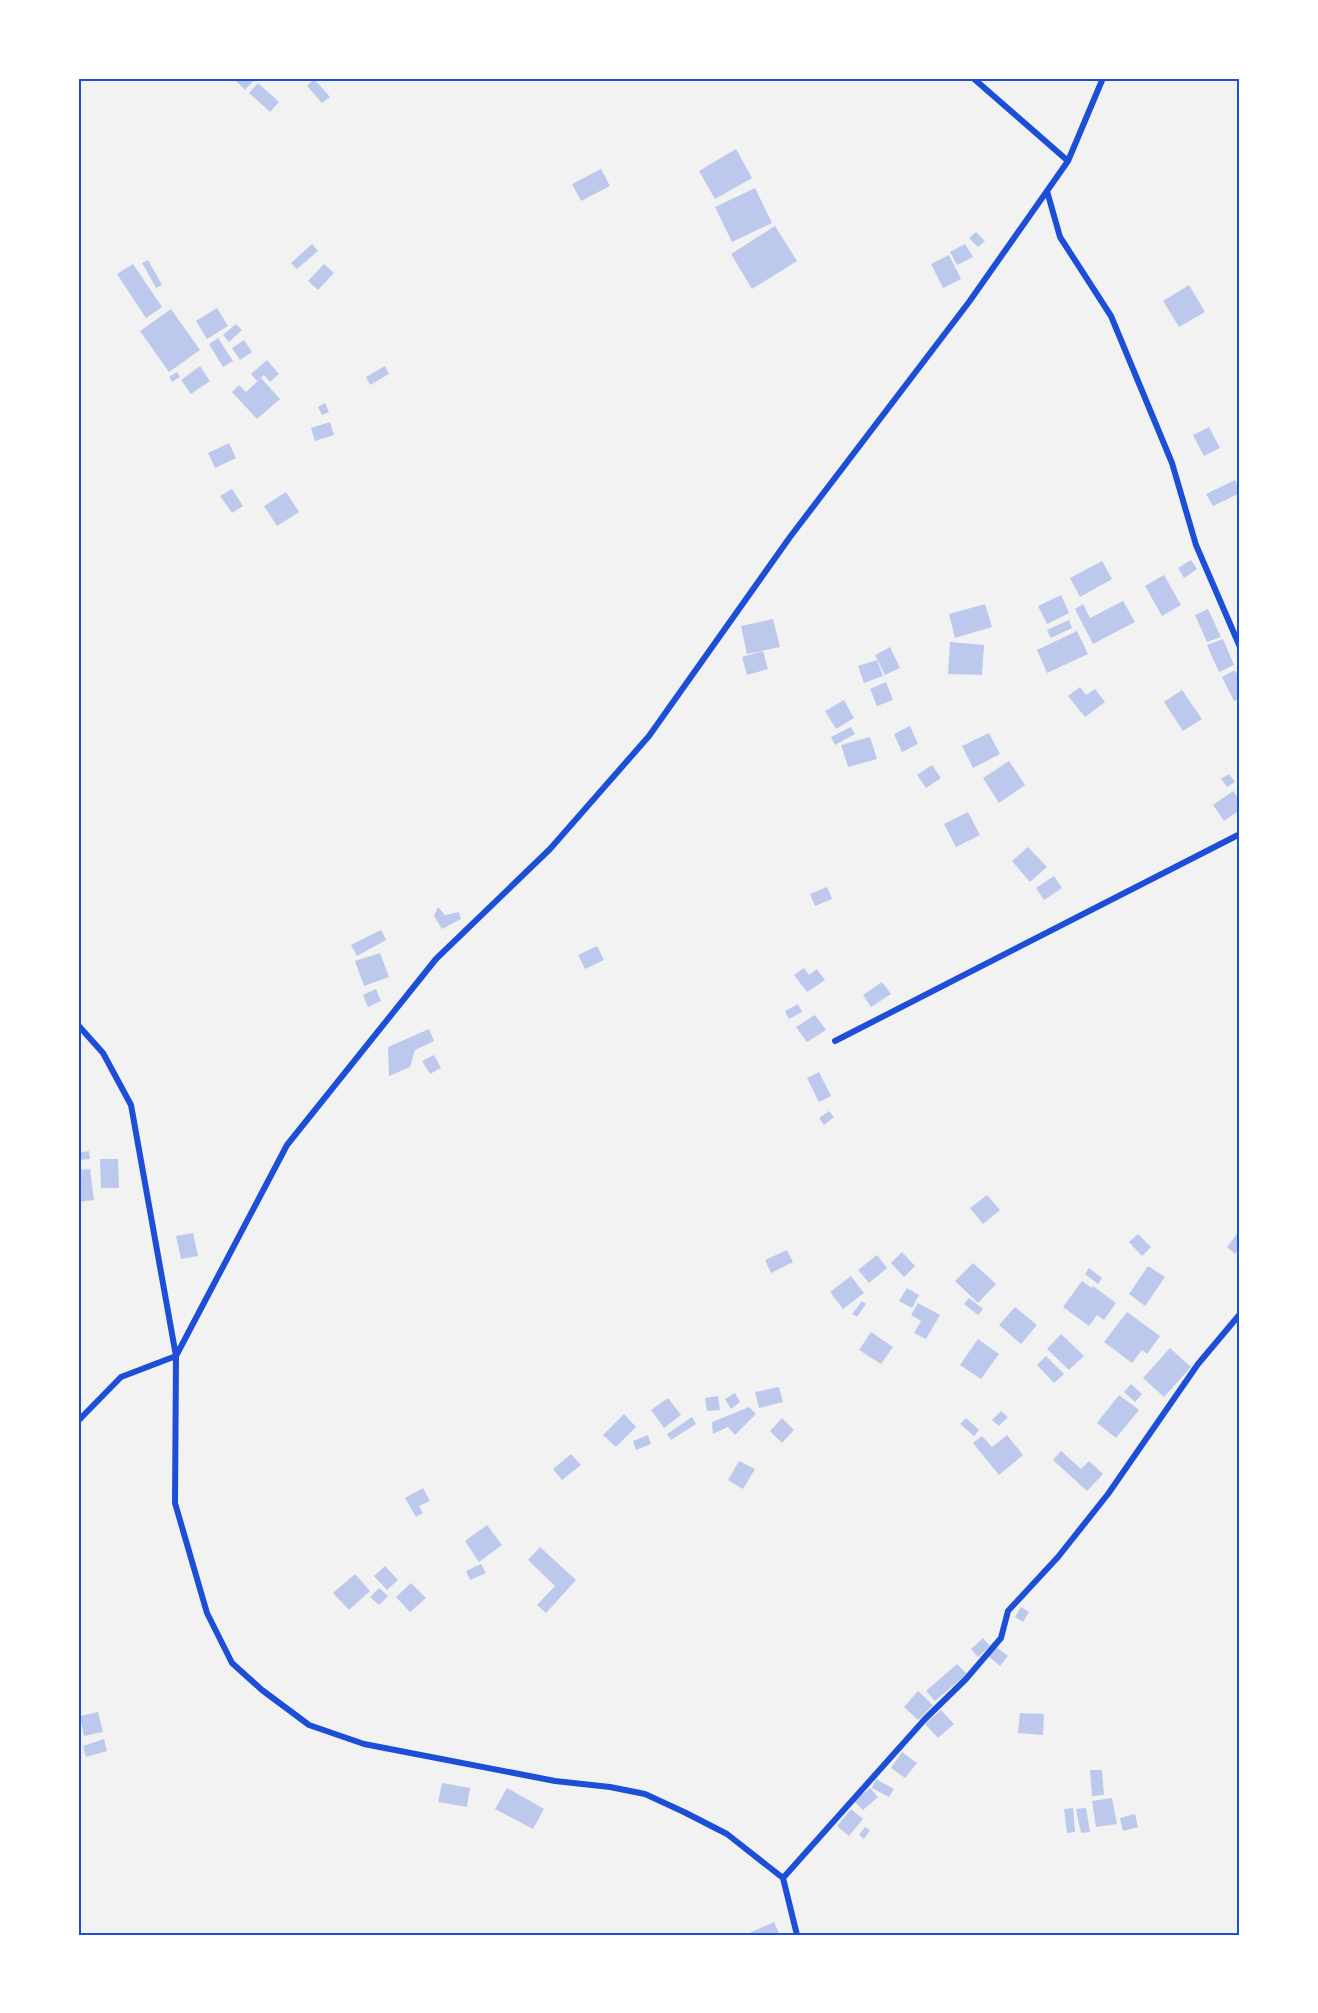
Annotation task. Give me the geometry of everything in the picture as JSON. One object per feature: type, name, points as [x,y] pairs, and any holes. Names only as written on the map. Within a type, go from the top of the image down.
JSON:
[{"type":"street","points":[[973,78],[1068,160]]},
{"type":"street","points":[[78,1421],[121,1377],[176,1356],[288,1145],[436,959],[550,849],[649,736],[790,537],[956,320],[1047,191],[1068,160],[1103,78]]},
{"type":"street","points":[[1047,191],[1060,237],[1111,316],[1172,463],[1196,545],[1240,647]]},
{"type":"street","points":[[834,1041],[1240,834]]},
{"type":"street","points":[[78,1025],[103,1053],[131,1104],[176,1356],[175,1503],[207,1613],[232,1664],[309,1725],[364,1744],[555,1781],[610,1787],[645,1794],[727,1834],[783,1878],[797,1935]]},
{"type":"street","points":[[783,1878],[925,1719],[966,1679],[1000,1638],[1008,1611],[1058,1557],[1108,1494],[1198,1364],[1240,1314]]},
{"type":"building","points":[[233,78],[256,78],[245,90]]},
{"type":"building","points":[[314,79],[330,97],[322,103],[307,86]]},
{"type":"building","points":[[258,83],[279,102],[270,112],[249,93]]},
{"type":"building","points":[[736,149],[752,178],[715,199],[699,171]]},
{"type":"building","points":[[601,169],[610,186],[581,201],[572,184]]},
{"type":"building","points":[[755,188],[772,223],[732,242],[715,207]]},
{"type":"building","points":[[775,226],[797,261],[752,289],[731,254]]},
{"type":"building","points":[[976,232],[985,241],[978,247],[969,238]]},
{"type":"building","points":[[312,244],[318,251],[297,269],[291,263]]},
{"type":"building","points":[[965,244],[973,257],[957,265],[950,252]]},
{"type":"building","points":[[949,255],[961,279],[943,288],[931,264]]},
{"type":"building","points":[[148,260],[162,285],[156,288],[142,263]]},
{"type":"building","points":[[133,264],[162,307],[146,318],[117,274]]},
{"type":"building","points":[[324,264],[334,273],[318,290],[308,281]]},
{"type":"building","points":[[1189,285],[1205,312],[1179,327],[1163,301]]},
{"type":"building","points":[[217,308],[228,326],[207,339],[196,321]]},
{"type":"building","points":[[171,309],[200,350],[169,372],[140,331]]},
{"type":"building","points":[[236,324],[242,330],[229,342],[223,335]]},
{"type":"building","points":[[218,338],[233,361],[223,367],[209,344]]},
{"type":"building","points":[[244,340],[252,352],[240,360],[232,348]]},
{"type":"building","points":[[267,360],[279,374],[270,382],[264,375],[257,381],[251,374]]},
{"type":"building","points":[[200,366],[210,381],[191,394],[181,380]]},
{"type":"building","points":[[385,366],[389,374],[370,385],[366,377]]},
{"type":"building","points":[[177,372],[180,377],[172,382],[169,377]]},
{"type":"building","points":[[261,378],[280,399],[257,419],[232,392],[239,385],[246,392]]},
{"type":"building","points":[[325,403],[329,412],[322,415],[318,407]]},
{"type":"building","points":[[330,422],[334,435],[315,441],[311,428]]},
{"type":"building","points":[[1209,427],[1220,448],[1204,456],[1193,435]]},
{"type":"building","points":[[229,443],[236,458],[215,468],[208,453]]},
{"type":"building","points":[[1235,480],[1240,493],[1213,506],[1206,494]]},
{"type":"building","points":[[232,489],[243,506],[232,513],[220,496]]},
{"type":"building","points":[[286,492],[299,512],[277,526],[264,506]]},
{"type":"building","points":[[1191,560],[1197,569],[1184,578],[1178,568]]},
{"type":"building","points":[[1102,561],[1112,579],[1080,597],[1070,578]]},
{"type":"building","points":[[1164,575],[1181,605],[1162,616],[1145,586]]},
{"type":"building","points":[[1061,595],[1069,613],[1047,624],[1038,606]]},
{"type":"building","points":[[1123,601],[1135,622],[1093,644],[1075,609],[1083,604],[1090,618]]},
{"type":"building","points":[[985,604],[992,627],[955,638],[949,614]]},
{"type":"building","points":[[1208,609],[1221,637],[1207,642],[1195,615]]},
{"type":"building","points":[[773,619],[780,647],[747,654],[741,626]]},
{"type":"building","points":[[1069,620],[1072,628],[1051,638],[1047,630]]},
{"type":"building","points":[[1077,631],[1088,654],[1047,673],[1037,650]]},
{"type":"building","points":[[1223,639],[1234,665],[1219,672],[1207,645]]},
{"type":"building","points":[[950,642],[984,645],[982,675],[948,674]]},
{"type":"building","points":[[890,647],[900,668],[885,675],[875,655]]},
{"type":"building","points":[[763,651],[768,669],[747,675],[742,657]]},
{"type":"building","points":[[877,660],[883,676],[864,683],[858,666]]},
{"type":"building","points":[[1235,670],[1240,681],[1240,698],[1234,701],[1222,677]]},
{"type":"building","points":[[886,682],[893,700],[877,706],[870,689]]},
{"type":"building","points":[[1080,687],[1086,695],[1095,689],[1105,702],[1085,717],[1068,696]]},
{"type":"building","points":[[1182,690],[1202,719],[1183,731],[1164,702]]},
{"type":"building","points":[[844,700],[854,718],[836,729],[825,711]]},
{"type":"building","points":[[910,726],[918,744],[902,752],[894,734]]},
{"type":"building","points":[[851,727],[855,734],[835,745],[831,737]]},
{"type":"building","points":[[989,733],[1000,754],[973,768],[962,746]]},
{"type":"building","points":[[870,737],[877,759],[848,767],[841,745]]},
{"type":"building","points":[[1009,761],[1025,785],[999,803],[983,778]]},
{"type":"building","points":[[932,765],[941,778],[926,788],[917,775]]},
{"type":"building","points":[[1229,774],[1235,782],[1227,787],[1221,779]]},
{"type":"building","points":[[1233,791],[1240,801],[1240,810],[1224,821],[1213,805]]},
{"type":"building","points":[[968,812],[980,835],[956,847],[944,824]]},
{"type":"building","points":[[1028,847],[1047,867],[1030,882],[1012,861]]},
{"type":"building","points":[[1054,876],[1062,888],[1044,900],[1036,888]]},
{"type":"building","points":[[827,887],[832,899],[815,906],[810,894]]},
{"type":"building","points":[[438,907],[445,915],[459,912],[461,919],[442,929],[434,916]]},
{"type":"building","points":[[381,930],[386,940],[357,956],[351,945]]},
{"type":"building","points":[[597,946],[604,960],[585,969],[578,955]]},
{"type":"building","points":[[380,953],[389,977],[364,986],[355,961]]},
{"type":"building","points":[[804,968],[809,975],[817,969],[825,980],[807,992],[794,975]]},
{"type":"building","points":[[882,982],[891,994],[871,1007],[863,995]]},
{"type":"building","points":[[376,989],[381,1001],[368,1007],[363,995]]},
{"type":"building","points":[[798,1004],[802,1012],[789,1019],[785,1011]]},
{"type":"building","points":[[815,1015],[826,1030],[807,1042],[796,1027]]},
{"type":"building","points":[[429,1029],[434,1041],[415,1050],[410,1067],[389,1076],[388,1047]]},
{"type":"building","points":[[434,1055],[441,1068],[430,1074],[422,1061]]},
{"type":"building","points":[[819,1072],[831,1096],[819,1102],[807,1078]]},
{"type":"building","points":[[829,1111],[834,1117],[824,1125],[819,1118]]},
{"type":"building","points":[[89,1151],[90,1159],[78,1160],[78,1153]]},
{"type":"building","points":[[100,1159],[118,1159],[119,1188],[101,1188]]},
{"type":"building","points":[[90,1169],[94,1200],[78,1202],[78,1170]]},
{"type":"building","points":[[987,1195],[1000,1210],[983,1224],[970,1208]]},
{"type":"building","points":[[1240,1230],[1240,1247],[1235,1254],[1227,1247]]},
{"type":"building","points":[[193,1233],[198,1256],[181,1259],[176,1236]]},
{"type":"building","points":[[1138,1234],[1151,1247],[1142,1256],[1129,1242]]},
{"type":"building","points":[[787,1250],[793,1262],[771,1273],[765,1260]]},
{"type":"building","points":[[902,1252],[915,1266],[904,1277],[891,1263]]},
{"type":"building","points":[[877,1255],[887,1268],[869,1283],[858,1270]]},
{"type":"building","points":[[973,1263],[996,1284],[978,1303],[955,1281]]},
{"type":"building","points":[[1148,1266],[1165,1277],[1145,1306],[1129,1294]]},
{"type":"building","points":[[1089,1268],[1102,1278],[1098,1284],[1085,1274]]},
{"type":"building","points":[[851,1276],[864,1293],[843,1309],[830,1292]]},
{"type":"building","points":[[1082,1281],[1116,1303],[1104,1320],[1097,1315],[1089,1326],[1063,1307]]},
{"type":"building","points":[[907,1288],[919,1295],[912,1308],[899,1301]]},
{"type":"building","points":[[969,1298],[983,1309],[978,1315],[964,1304]]},
{"type":"building","points":[[862,1301],[866,1304],[857,1317],[852,1314]]},
{"type":"building","points":[[918,1303],[940,1315],[926,1339],[914,1333],[921,1321],[911,1315]]},
{"type":"building","points":[[1015,1307],[1037,1325],[1021,1344],[999,1325]]},
{"type":"building","points":[[1127,1312],[1160,1336],[1147,1354],[1142,1350],[1132,1363],[1104,1342]]},
{"type":"building","points":[[871,1332],[893,1347],[881,1364],[859,1350]]},
{"type":"building","points":[[1061,1334],[1084,1356],[1069,1370],[1047,1349]]},
{"type":"building","points":[[978,1339],[999,1354],[981,1379],[960,1365]]},
{"type":"building","points":[[1170,1348],[1191,1367],[1164,1397],[1143,1378]]},
{"type":"building","points":[[1046,1356],[1064,1374],[1054,1383],[1037,1365]]},
{"type":"building","points":[[1131,1384],[1142,1394],[1135,1402],[1124,1392]]},
{"type":"building","points":[[779,1387],[783,1402],[759,1408],[755,1392]]},
{"type":"building","points":[[735,1393],[740,1402],[731,1409],[725,1399]]},
{"type":"building","points":[[1119,1395],[1139,1410],[1116,1438],[1097,1423]]},
{"type":"building","points":[[718,1396],[720,1410],[707,1411],[705,1398]]},
{"type":"building","points":[[668,1398],[681,1415],[664,1428],[651,1410]]},
{"type":"building","points":[[749,1407],[756,1414],[735,1435],[728,1427],[713,1434],[712,1422]]},
{"type":"building","points":[[1001,1411],[1008,1417],[999,1426],[992,1420]]},
{"type":"building","points":[[624,1414],[636,1427],[616,1447],[603,1435]]},
{"type":"building","points":[[692,1417],[696,1424],[671,1440],[667,1434]]},
{"type":"building","points":[[782,1418],[794,1430],[782,1443],[770,1431]]},
{"type":"building","points":[[966,1418],[979,1430],[974,1436],[960,1424]]},
{"type":"building","points":[[648,1435],[651,1444],[636,1450],[633,1441]]},
{"type":"building","points":[[1007,1435],[1023,1455],[999,1475],[973,1443],[982,1436],[992,1447]]},
{"type":"building","points":[[1061,1451],[1081,1469],[1089,1461],[1103,1474],[1087,1491],[1053,1460]]},
{"type":"building","points":[[571,1454],[581,1465],[562,1480],[553,1469]]},
{"type":"building","points":[[739,1461],[755,1469],[743,1489],[728,1480]]},
{"type":"building","points":[[423,1488],[430,1501],[419,1506],[423,1513],[416,1517],[405,1498]]},
{"type":"building","points":[[487,1525],[502,1545],[479,1562],[465,1541]]},
{"type":"building","points":[[540,1547],[576,1580],[546,1613],[537,1605],[555,1586],[528,1560]]},
{"type":"building","points":[[481,1564],[486,1573],[470,1580],[466,1571]]},
{"type":"building","points":[[385,1566],[398,1580],[387,1590],[374,1576]]},
{"type":"building","points":[[355,1574],[370,1591],[349,1610],[333,1593]]},
{"type":"building","points":[[411,1583],[426,1598],[410,1612],[396,1597]]},
{"type":"building","points":[[379,1588],[388,1596],[379,1605],[370,1597]]},
{"type":"building","points":[[1021,1607],[1029,1612],[1023,1622],[1015,1617]]},
{"type":"building","points":[[983,1638],[990,1646],[978,1657],[971,1649]]},
{"type":"building","points":[[995,1646],[1008,1656],[1000,1666],[987,1655]]},
{"type":"building","points":[[957,1664],[967,1674],[935,1701],[926,1691]]},
{"type":"building","points":[[918,1691],[933,1705],[918,1720],[904,1707]]},
{"type":"building","points":[[941,1710],[954,1724],[938,1738],[925,1724]]},
{"type":"building","points":[[98,1712],[103,1732],[84,1736],[80,1716]]},
{"type":"building","points":[[1020,1713],[1044,1714],[1043,1735],[1018,1733]]},
{"type":"building","points":[[104,1739],[107,1751],[86,1757],[83,1746]]},
{"type":"building","points":[[902,1752],[917,1763],[905,1778],[891,1768]]},
{"type":"building","points":[[1090,1770],[1102,1770],[1104,1795],[1092,1796]]},
{"type":"building","points":[[876,1779],[894,1789],[889,1797],[872,1788]]},
{"type":"building","points":[[442,1783],[470,1788],[467,1807],[438,1802]]},
{"type":"building","points":[[507,1788],[544,1809],[533,1829],[495,1809]]},
{"type":"building","points":[[870,1788],[878,1797],[863,1810],[854,1801]]},
{"type":"building","points":[[1112,1798],[1117,1824],[1096,1827],[1092,1801]]},
{"type":"building","points":[[1073,1808],[1075,1832],[1067,1833],[1064,1809]]},
{"type":"building","points":[[1086,1808],[1090,1832],[1081,1833],[1076,1809]]},
{"type":"building","points":[[851,1809],[863,1819],[849,1836],[837,1826]]},
{"type":"building","points":[[1135,1814],[1138,1827],[1123,1831],[1120,1818]]},
{"type":"building","points":[[865,1827],[870,1830],[864,1839],[859,1835]]},
{"type":"building","points":[[774,1922],[780,1935],[745,1935]]}]
